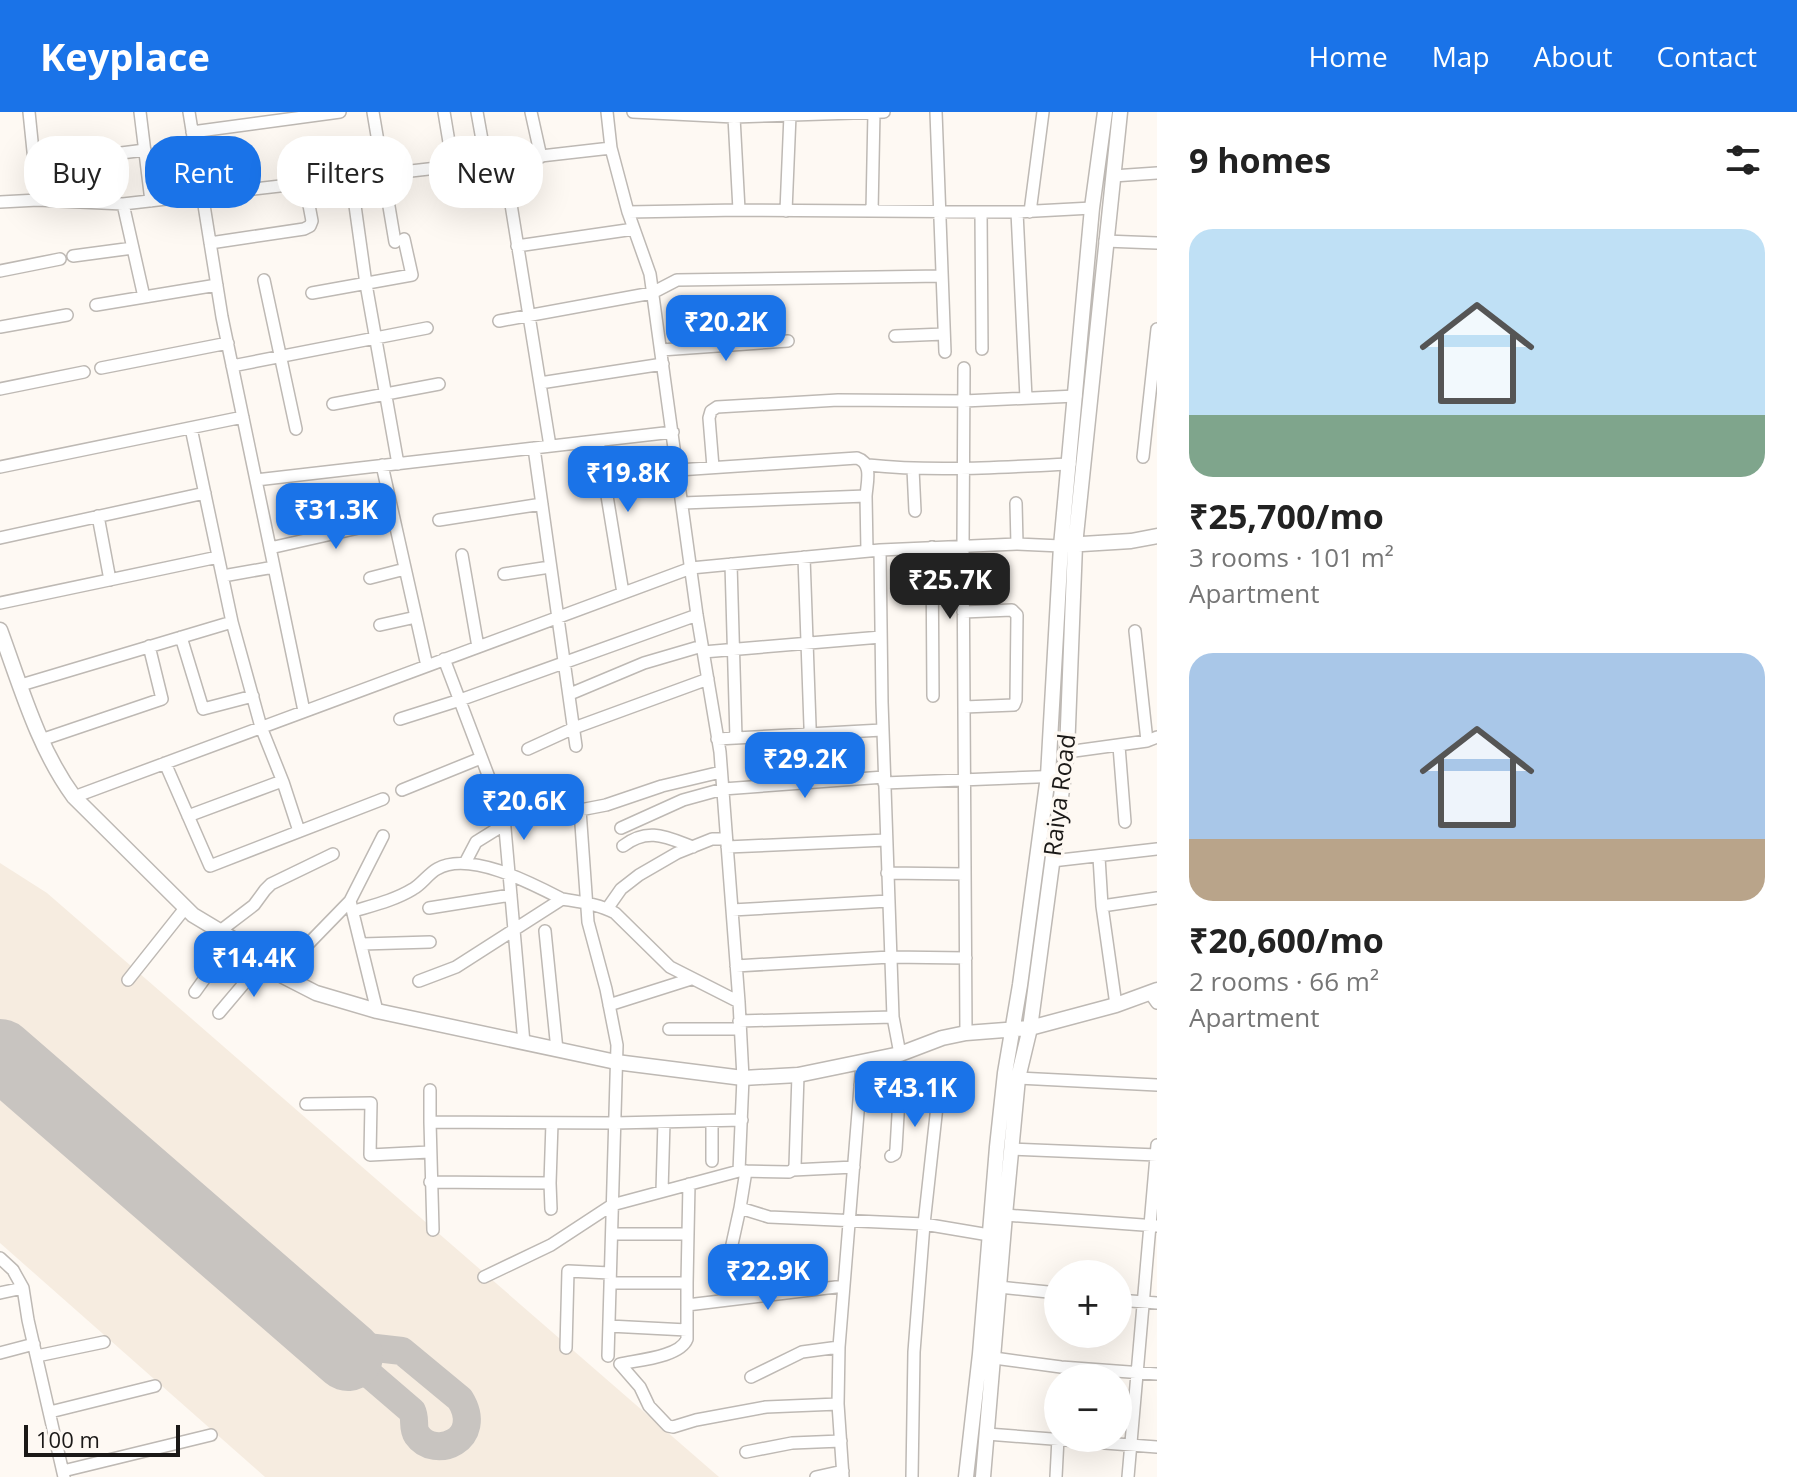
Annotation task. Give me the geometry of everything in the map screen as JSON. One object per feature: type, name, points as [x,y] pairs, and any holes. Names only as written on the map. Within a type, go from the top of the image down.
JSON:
[{"type":"street","points":[[29,112],[31,136]]},
{"type":"street","points":[[129,152],[145,150],[140,112]]},
{"type":"street","points":[[189,112],[193,136]]},
{"type":"street","points":[[192,132],[340,112]]},
{"type":"street","points":[[373,112],[377,136]]},
{"type":"street","points":[[444,112],[448,136]]},
{"type":"street","points":[[477,112],[481,136]]},
{"type":"street","points":[[531,112],[536,136]]},
{"type":"street","points":[[607,112],[611,148],[628,212],[650,274],[723,789],[743,1078],[743,1171],[740,1208],[731,1249]]},
{"type":"street","points":[[633,112],[734,115],[884,112]]},
{"type":"street","points":[[872,211],[874,112]]},
{"type":"street","points":[[936,112],[945,352]]},
{"type":"street","points":[[1026,398],[1023,212],[1043,112]]},
{"type":"street","name":"Raiya Road","points":[[966,1477],[996,1236],[1005,1215],[1018,1078],[1030,1028],[1067,752],[1070,464],[1092,208],[1105,112]]},
{"type":"street","name":"Raiya Road","points":[[983,1477],[999,1287],[996,1236],[999,1133],[1048,776],[1068,545],[1120,112]]},
{"type":"street","points":[[734,115],[739,210]]},
{"type":"street","points":[[786,211],[790,115]]},
{"type":"street","points":[[543,157],[611,148]]},
{"type":"street","points":[[1113,176],[1157,173]]},
{"type":"street","points":[[0,202],[24,201]]},
{"type":"street","points":[[124,208],[144,297]]},
{"type":"street","points":[[204,208],[232,366],[304,711]]},
{"type":"street","points":[[210,243],[304,229],[312,221],[310,208]]},
{"type":"street","points":[[355,208],[398,464]]},
{"type":"street","points":[[312,293],[412,275],[392,208]]},
{"type":"street","points":[[511,208],[550,446]]},
{"type":"street","points":[[628,212],[941,213],[1092,208]]},
{"type":"street","points":[[981,212],[982,349]]},
{"type":"street","points":[[517,246],[634,229]]},
{"type":"street","points":[[1105,241],[1157,243]]},
{"type":"street","points":[[73,256],[133,248]]},
{"type":"street","points":[[0,271],[60,259]]},
{"type":"street","points":[[499,321],[652,293],[677,280],[942,276]]},
{"type":"street","points":[[264,280],[296,429]]},
{"type":"street","points":[[96,305],[217,285]]},
{"type":"street","points":[[0,327],[67,315]]},
{"type":"street","points":[[232,366],[427,328]]},
{"type":"street","points":[[1143,457],[1157,329]]},
{"type":"street","points":[[895,336],[944,334]]},
{"type":"street","points":[[661,350],[788,341]]},
{"type":"street","points":[[101,368],[228,343]]},
{"type":"street","points":[[540,383],[663,364]]},
{"type":"street","points":[[964,368],[966,1033]]},
{"type":"street","points":[[0,389],[84,372]]},
{"type":"street","points":[[333,404],[439,384]]},
{"type":"street","points":[[713,467],[709,418],[711,411],[717,407],[838,400],[964,401],[1076,396]]},
{"type":"street","points":[[0,467],[243,417]]},
{"type":"street","points":[[191,428],[232,622],[261,727],[299,831]]},
{"type":"street","points":[[256,480],[673,432]]},
{"type":"street","points":[[598,441],[623,593]]},
{"type":"street","points":[[534,448],[576,746]]},
{"type":"street","points":[[678,470],[857,458],[868,465],[866,496],[881,637],[893,1017],[900,1054]]},
{"type":"street","points":[[868,465],[964,469],[1070,464]]},
{"type":"street","points":[[382,465],[427,666]]},
{"type":"street","points":[[913,469],[915,511]]},
{"type":"street","points":[[0,538],[205,493]]},
{"type":"street","points":[[682,503],[866,496]]},
{"type":"street","points":[[1016,503],[1017,544]]},
{"type":"street","points":[[439,520],[542,504]]},
{"type":"street","points":[[98,516],[110,580]]},
{"type":"street","points":[[270,548],[394,520]]},
{"type":"street","points":[[74,797],[691,568],[874,550],[1068,545],[1157,536]]},
{"type":"street","points":[[932,547],[933,696]]},
{"type":"street","points":[[462,555],[478,647]]},
{"type":"street","points":[[0,603],[218,557]]},
{"type":"street","points":[[804,557],[812,782]]},
{"type":"street","points":[[731,564],[736,738]]},
{"type":"street","points":[[223,576],[274,567]]},
{"type":"street","points":[[504,574],[550,567]]},
{"type":"street","points":[[370,578],[405,569]]},
{"type":"street","points":[[963,612],[1012,610],[1017,615],[1014,705],[964,707]]},
{"type":"street","points":[[400,719],[697,615]]},
{"type":"street","points":[[380,625],[416,617]]},
{"type":"street","points":[[21,685],[232,622]]},
{"type":"street","points":[[0,630],[41,740],[59,777],[74,797],[193,915],[233,939],[279,974],[316,993],[377,1011],[616,1062],[743,1078],[798,1075],[862,1063],[900,1054],[942,1038],[1030,1028],[1155,996]]},
{"type":"street","points":[[1067,752],[1152,739],[1135,631]]},
{"type":"street","points":[[181,637],[203,709],[253,696]]},
{"type":"street","points":[[570,694],[644,663],[703,649],[881,637]]},
{"type":"street","points":[[41,740],[162,699],[149,646]]},
{"type":"street","points":[[444,659],[504,817],[524,1043]]},
{"type":"street","points":[[528,749],[574,728],[708,679]]},
{"type":"street","points":[[717,739],[882,730]]},
{"type":"street","points":[[1119,746],[1125,822]]},
{"type":"street","points":[[402,790],[481,758]]},
{"type":"street","points":[[165,763],[210,866],[383,799]]},
{"type":"street","points":[[608,1356],[617,1045],[588,922],[580,810],[721,772]]},
{"type":"street","points":[[621,828],[683,800],[723,789],[812,782],[1064,776]]},
{"type":"street","points":[[188,816],[282,781]]},
{"type":"street","points":[[465,863],[472,845],[505,824]]},
{"type":"street","points":[[623,846],[635,837],[654,835],[693,847]]},
{"type":"street","points":[[279,974],[352,906],[383,836]]},
{"type":"street","points":[[607,909],[621,889],[639,875],[677,853],[712,839],[727,843],[886,840]]},
{"type":"street","points":[[1052,861],[1157,849]]},
{"type":"street","points":[[220,931],[254,905],[271,884],[333,854]]},
{"type":"street","points":[[1099,857],[1102,906],[1116,1005]]},
{"type":"street","points":[[352,906],[384,902],[411,890],[438,868],[465,863],[510,874],[562,899],[615,913],[670,967],[739,1002]]},
{"type":"street","points":[[887,873],[965,874]]},
{"type":"street","points":[[429,908],[511,895]]},
{"type":"street","points":[[1102,906],[1157,898]]},
{"type":"street","points":[[419,981],[456,967],[562,899]]},
{"type":"street","points":[[732,910],[888,901]]},
{"type":"street","points":[[352,906],[377,1011]]},
{"type":"street","points":[[128,980],[186,907]]},
{"type":"street","points":[[545,931],[557,1050]]},
{"type":"street","points":[[195,992],[233,939]]},
{"type":"street","points":[[362,944],[430,942]]},
{"type":"street","points":[[736,966],[890,957],[966,958]]},
{"type":"street","points":[[219,1013],[263,961]]},
{"type":"street","points":[[609,1005],[691,979]]},
{"type":"street","points":[[669,1029],[893,1017]]},
{"type":"street","points":[[816,1477],[843,1474],[838,1404],[839,1347],[862,1063]]},
{"type":"street","points":[[793,1170],[798,1075]]},
{"type":"street","points":[[860,1085],[932,1077],[939,1088],[914,1352],[912,1477]]},
{"type":"street","points":[[1018,1078],[1157,1085]]},
{"type":"street","points":[[891,1156],[896,1149],[900,1081]]},
{"type":"street","points":[[430,1090],[433,1230]]},
{"type":"street","points":[[306,1104],[371,1103],[370,1155],[429,1152]]},
{"type":"street","points":[[430,1122],[742,1120]]},
{"type":"street","points":[[712,1121],[712,1161]]},
{"type":"street","points":[[662,1191],[664,1122]]},
{"type":"street","points":[[551,1209],[552,1123]]},
{"type":"street","points":[[1132,1422],[1136,1373],[1151,1303],[1157,1145]]},
{"type":"street","points":[[1011,1149],[1157,1155]]},
{"type":"street","points":[[484,1277],[551,1245],[612,1205],[743,1171],[789,1172],[854,1167]]},
{"type":"street","points":[[430,1182],[550,1183]]},
{"type":"street","points":[[689,1184],[687,1339],[682,1348],[669,1353],[620,1364],[640,1387],[649,1406],[668,1426],[673,1427],[766,1407],[838,1404]]},
{"type":"street","points":[[740,1208],[769,1217],[924,1224],[996,1236]]},
{"type":"street","points":[[1005,1215],[1153,1225]]},
{"type":"street","points":[[612,1234],[688,1234]]},
{"type":"street","points":[[0,1258],[13,1270],[23,1288],[64,1474],[211,1435]]},
{"type":"street","points":[[566,1348],[568,1271],[610,1278],[687,1283]]},
{"type":"street","points":[[687,1305],[844,1286]]},
{"type":"street","points":[[999,1287],[1044,1292]]},
{"type":"street","points":[[0,1293],[23,1288]]},
{"type":"street","points":[[609,1326],[687,1330]]},
{"type":"street","points":[[0,1353],[104,1342]]},
{"type":"street","points":[[751,1377],[802,1352],[839,1347]]},
{"type":"street","points":[[994,1358],[1044,1369]]},
{"type":"street","points":[[1132,1373],[1157,1374]]},
{"type":"street","points":[[50,1412],[155,1386]]},
{"type":"street","points":[[987,1434],[1044,1437]]},
{"type":"street","points":[[746,1452],[792,1443],[841,1441]]},
{"type":"street","points":[[1132,1446],[1157,1447]]},
{"type":"street","points":[[1056,1477],[1057,1452]]},
{"type":"street","points":[[1128,1477],[1130,1452]]},
{"type":"shaded area","points":[[0,863],[47,893],[719,1477],[265,1477],[0,1243]]},
{"type":"taxiway","points":[[332,1343],[402,1351],[460,1399],[466,1413],[462,1435],[445,1446],[425,1443],[417,1435],[412,1411],[348,1356]]},
{"type":"runway","points":[[0,1054],[348,1356]]}]
